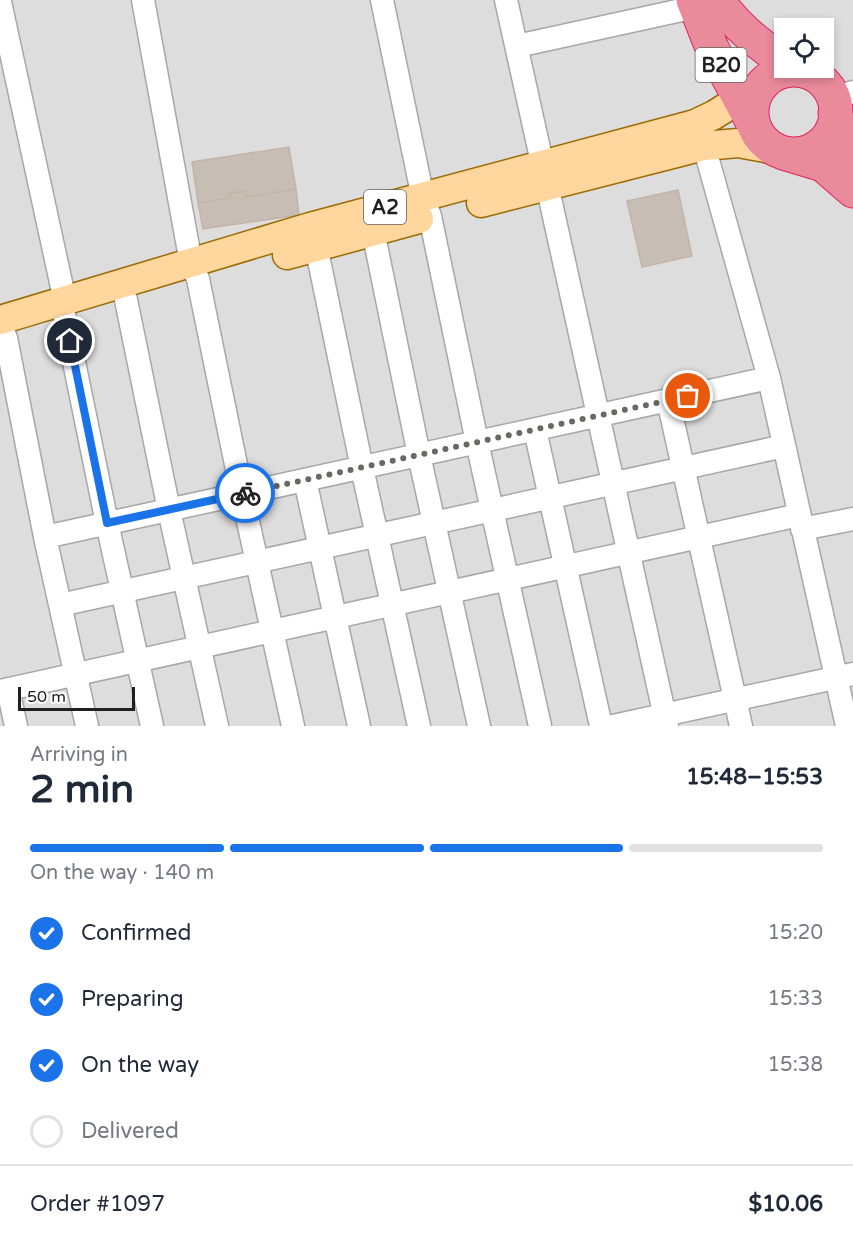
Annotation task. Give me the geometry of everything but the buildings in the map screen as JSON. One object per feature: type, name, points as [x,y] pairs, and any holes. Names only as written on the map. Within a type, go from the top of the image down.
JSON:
[{"type":"highway","name":"B20","points":[[709,2],[712,48],[775,85]]},
{"type":"highway","name":"B20","points":[[709,2],[730,17],[746,33],[775,85]]},
{"type":"highway","points":[[775,85],[823,83],[840,101],[842,133],[853,153]]},
{"type":"highway","name":"A2","points":[[775,85],[763,140],[779,151],[823,165],[853,191]]},
{"type":"highway","name":"A2","points":[[779,151],[804,152],[819,145],[830,133],[840,101]]},
{"type":"main road","name":"A2","points":[[545,176],[695,124],[775,85]]},
{"type":"main road","name":"A2","points":[[65,310],[126,300],[194,271],[310,227],[426,207],[545,176],[704,146],[738,143],[779,151]]},
{"type":"main road","name":"A2","points":[[2,330],[194,271],[316,246],[373,231],[426,207]]},
{"type":"street","points":[[142,0],[194,271],[293,726]]},
{"type":"street","points":[[382,0],[540,726]]},
{"type":"street","points":[[506,0],[666,720]]},
{"type":"street","points":[[0,2],[107,523],[152,726]]},
{"type":"street","points":[[517,46],[709,2]]},
{"type":"street","points":[[704,146],[769,378],[801,522],[844,676],[847,726]]},
{"type":"street","points":[[373,231],[419,455],[479,726]]},
{"type":"street","points":[[316,246],[419,726]]},
{"type":"street","points":[[126,300],[169,510],[217,726]]},
{"type":"street","points":[[2,330],[87,726]]},
{"type":"street","points":[[45,537],[769,378]]},
{"type":"street","points":[[669,400],[741,726]]},
{"type":"street","points":[[535,430],[601,726]]},
{"type":"street","points":[[60,605],[784,446]]},
{"type":"street","points":[[305,480],[359,726]]},
{"type":"street","points":[[16,726],[4,690],[699,537],[801,522],[853,519]]},
{"type":"street","points":[[613,726],[666,720],[735,699],[844,676]]},
{"type":"shaded area","points":[[0,0],[853,0],[853,726],[0,726]]},
{"type":"way so far","points":[[245,493],[688,396]]},
{"type":"route","points":[[70,341],[107,523],[245,493]]}]
